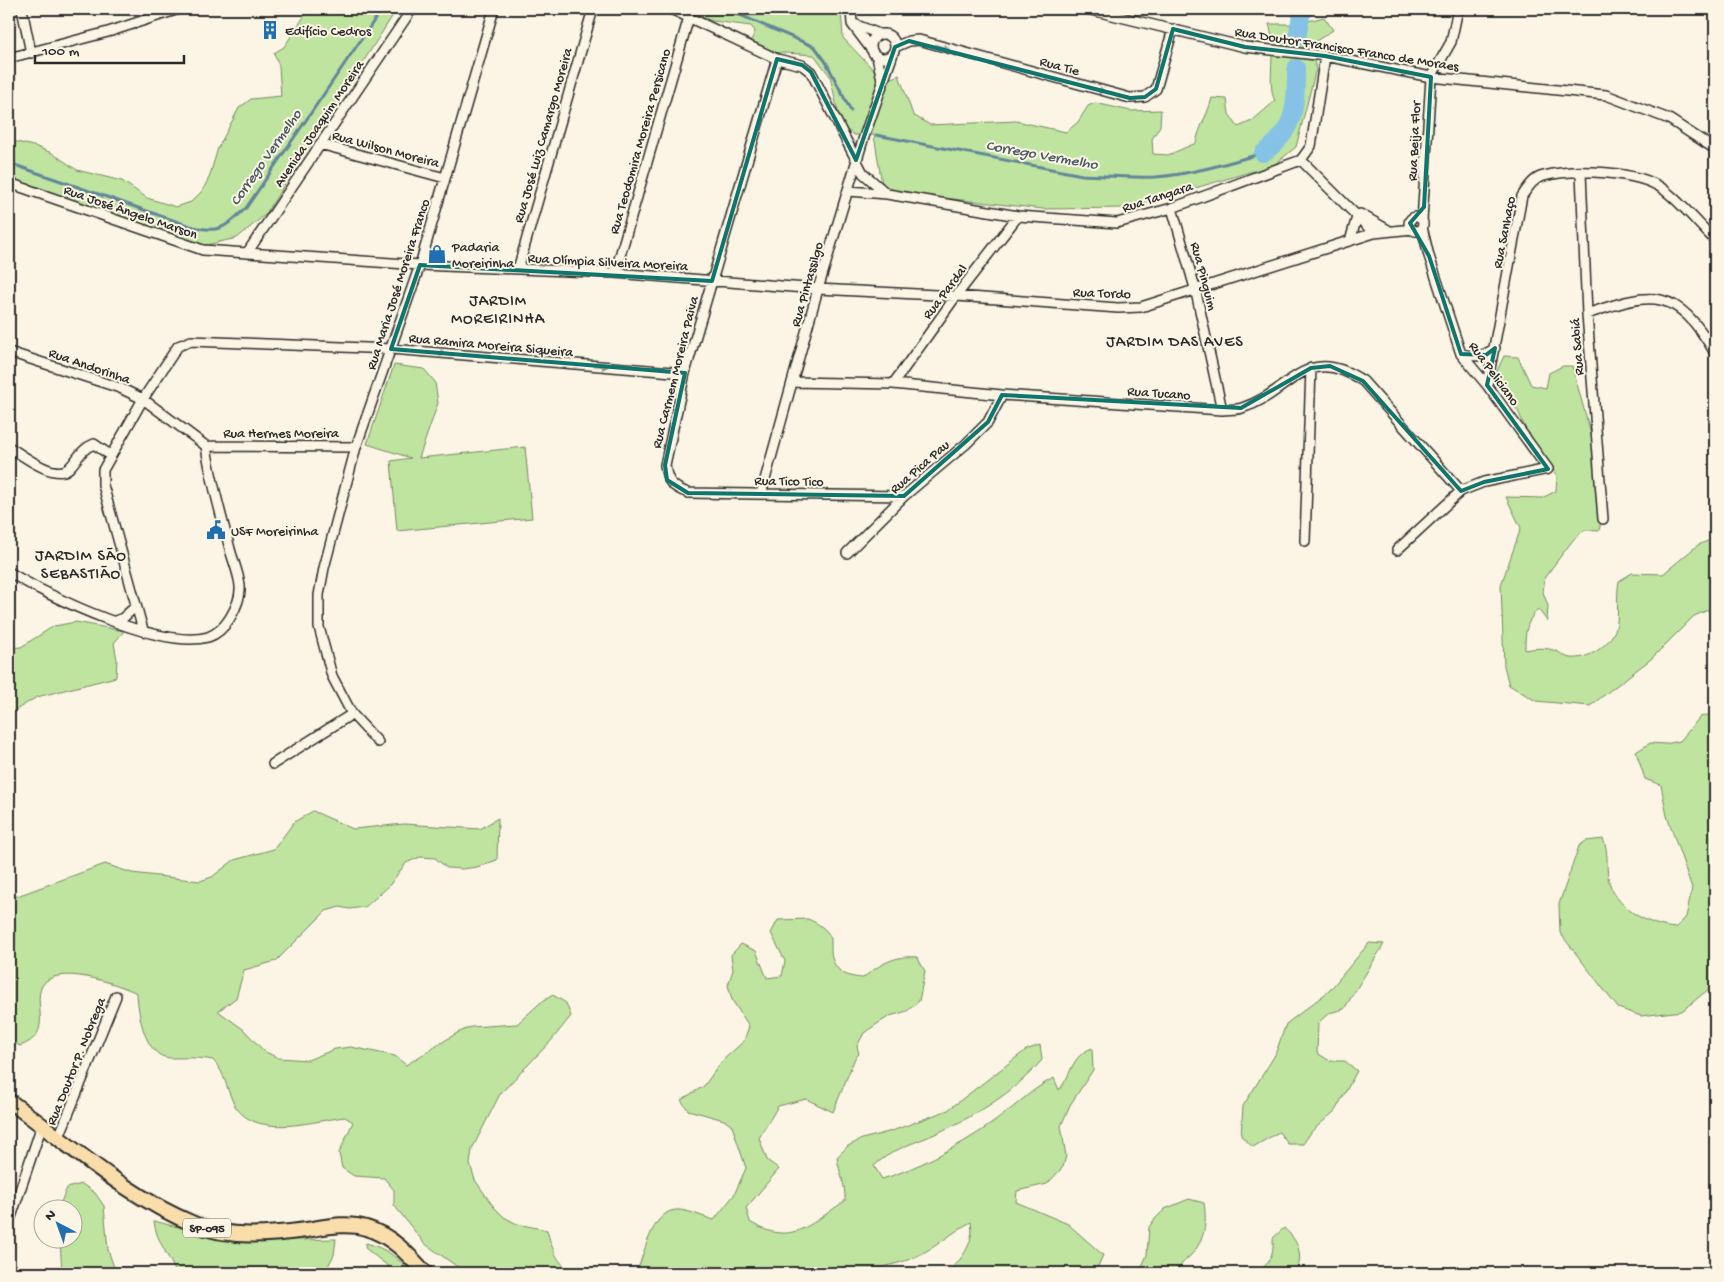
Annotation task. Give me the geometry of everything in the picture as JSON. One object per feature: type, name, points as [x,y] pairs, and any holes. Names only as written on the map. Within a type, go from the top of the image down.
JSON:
[{"type":"main road","name":"SP-095","points":[[9,1101],[145,1200],[195,1225],[232,1234],[288,1232],[342,1225],[365,1227],[384,1236],[408,1254],[425,1273]]},
{"type":"street","points":[[22,9],[31,53]]},
{"type":"street","points":[[9,58],[108,32],[179,9]]},
{"type":"street","name":"Avenida Joaquim Moreira","points":[[247,253],[412,9]]},
{"type":"street","name":"Rua Maria José Moreira Franco","points":[[378,742],[352,714],[332,676],[319,627],[319,595],[324,568],[356,446],[420,265],[494,9]]},
{"type":"street","name":"Rua José Luiz Camargo Moreira","points":[[518,269],[592,9]]},
{"type":"street","points":[[671,9],[777,59],[802,65],[811,72],[857,162],[870,181],[887,194]]},
{"type":"street","points":[[851,9],[852,24],[874,53],[886,58],[894,49],[892,38],[888,35],[879,34],[852,24]]},
{"type":"street","name":"Rua Doutor Francisco Franco de Moraes","points":[[1087,9],[1245,47],[1324,56],[1431,77],[1606,95],[1668,119],[1715,149]]},
{"type":"street","points":[[1431,77],[1451,42],[1458,9]]},
{"type":"street","name":"Rua Teodomira Moreira Persicano","points":[[615,273],[689,17]]},
{"type":"street","name":"Rua Tie","points":[[894,49],[909,41],[919,40],[1130,98],[1145,97],[1156,89],[1173,29]]},
{"type":"street","points":[[879,34],[872,40],[883,84]]},
{"type":"street","name":"Rua Pintassilgo","points":[[761,494],[818,289],[863,140],[894,49]]},
{"type":"street","points":[[1324,56],[1311,146],[1301,160],[1347,204],[1371,221],[1389,230]]},
{"type":"street","name":"Rua Carmem Moreira Paiva","points":[[675,488],[667,480],[665,465],[686,373],[777,59]]},
{"type":"street","name":"Rua Beija Flor","points":[[1416,224],[1424,207],[1431,77]]},
{"type":"street","points":[[842,135],[852,140],[863,140]]},
{"type":"street","name":"Rua Wilson Moreira","points":[[320,144],[445,178]]},
{"type":"street","name":"Rua Tangara","points":[[848,191],[887,194],[1018,216],[1117,223],[1172,208],[1301,160]]},
{"type":"street","name":"Rua Sanhaço","points":[[1487,385],[1522,196],[1531,183],[1543,176],[1581,173],[1641,178],[1663,190],[1715,240]]},
{"type":"street","name":"Rua Sabiá","points":[[1581,173],[1587,314],[1603,519]]},
{"type":"street","name":"Rua José Ângelo Marson","points":[[9,183],[203,250],[247,253]]},
{"type":"street","points":[[1347,204],[1357,217],[1374,233],[1416,224]]},
{"type":"street","name":"Rua Pinguim","points":[[1172,208],[1195,288],[1222,410]]},
{"type":"street","name":"Rua Pardal","points":[[893,384],[956,296],[1018,216]]},
{"type":"street","points":[[1350,241],[1357,217]]},
{"type":"street","name":"Rua Peliciano","points":[[1416,224],[1429,256],[1461,354],[1487,385],[1548,469],[1484,482],[1461,491]]},
{"type":"street","name":"Rua Tordo","points":[[818,289],[956,296],[1118,308],[1141,307],[1195,288],[1374,233]]},
{"type":"street","name":"Rua Olímpia Silveira Moreira","points":[[247,253],[420,265],[615,273],[818,289]]},
{"type":"street","points":[[1587,314],[1644,297],[1669,302],[1691,319],[1715,353]]},
{"type":"street","name":"Rua Ramira Moreira Siqueira","points":[[143,630],[103,486],[103,470],[143,399],[178,346],[191,341],[391,350],[686,373]]},
{"type":"street","points":[[1461,354],[1476,357],[1486,355],[1495,348]]},
{"type":"street","name":"Rua Andorinha","points":[[9,352],[120,388],[143,399],[206,446]]},
{"type":"street","name":"Rua Tucano","points":[[792,382],[893,384],[1002,395],[1222,410],[1241,408],[1310,368],[1330,366],[1347,370],[1363,381],[1461,491]]},
{"type":"street","points":[[1305,541],[1310,368]]},
{"type":"street","name":"Rua Pica Pau","points":[[847,553],[904,496],[966,444],[988,422],[1002,395]]},
{"type":"street","points":[[9,447],[44,468],[58,472],[68,470],[85,447],[94,444],[110,455]]},
{"type":"street","points":[[9,572],[36,589],[81,610],[159,635],[189,639],[209,636],[225,626],[237,607],[240,586],[210,475],[206,446]]},
{"type":"street","name":"Rua Hermes Moreira","points":[[206,446],[356,446]]},
{"type":"street","name":"Rua Tico Tico","points":[[675,488],[688,493],[904,496]]},
{"type":"street","points":[[1396,550],[1461,491]]},
{"type":"street","points":[[115,620],[123,618],[136,606]]},
{"type":"street","points":[[273,764],[352,714]]},
{"type":"street","name":"Rua Doutor P. Nobrega","points":[[59,1137],[116,996]]},
{"type":"street","points":[[9,1223],[42,1124]]},
{"type":"highlighted area","points":[[1173,29],[1245,47],[1325,56],[1431,77],[1424,207],[1410,223],[1429,256],[1461,354],[1486,355],[1495,348],[1487,385],[1548,469],[1484,482],[1461,491],[1363,381],[1330,366],[1311,368],[1241,408],[1002,395],[988,422],[904,496],[688,493],[667,480],[665,465],[685,373],[391,349],[420,265],[712,281],[777,59],[802,65],[811,72],[856,160],[895,47],[909,41],[1130,98],[1145,97],[1156,89]]},
{"type":"green space","points":[[309,9],[351,9],[366,13],[371,9],[397,9],[265,215],[237,238],[198,247],[169,234],[119,216],[9,187],[9,140],[52,153],[77,170],[122,181],[147,198],[176,207],[191,202],[202,191],[209,178],[218,148],[239,108],[251,99],[281,96],[279,66],[274,53],[284,47]]},
{"type":"green space","points":[[676,9],[841,9],[843,38],[884,81],[899,75],[913,115],[930,125],[1016,121],[1066,132],[1078,122],[1088,106],[1095,103],[1131,111],[1161,110],[1160,126],[1152,139],[1153,154],[1168,155],[1196,143],[1212,98],[1227,99],[1229,114],[1238,127],[1252,121],[1275,101],[1271,85],[1272,43],[1269,24],[1296,24],[1324,17],[1333,30],[1310,45],[1316,69],[1296,147],[1274,165],[1127,208],[1043,209],[900,193],[882,184],[874,135],[854,135],[841,126],[830,76],[814,55],[756,51],[749,46],[755,31],[751,26],[713,21]]},
{"type":"green space","points":[[1504,356],[1518,357],[1531,385],[1546,388],[1549,373],[1563,366],[1572,366],[1592,438],[1602,517],[1599,531],[1584,530],[1573,540],[1545,577],[1543,592],[1548,606],[1547,621],[1538,609],[1531,618],[1527,628],[1525,650],[1548,649],[1566,657],[1577,658],[1584,657],[1598,650],[1609,640],[1616,628],[1619,581],[1632,573],[1663,574],[1698,545],[1715,538],[1715,614],[1708,610],[1694,616],[1651,659],[1590,706],[1536,701],[1509,685],[1504,666],[1501,585],[1521,528],[1506,497],[1542,498],[1556,491],[1557,476],[1530,439],[1518,411],[1499,386],[1497,371]]},
{"type":"green space","points":[[394,365],[424,369],[435,382],[438,403],[419,458],[525,447],[532,518],[397,531],[391,461],[411,458],[367,444]]},
{"type":"green space","points":[[76,622],[124,631],[114,643],[117,660],[116,677],[37,697],[9,714],[9,648],[21,647],[54,626]]},
{"type":"green space","points":[[1715,713],[1715,984],[1682,1011],[1641,1016],[1618,1008],[1560,933],[1559,904],[1579,846],[1586,841],[1603,839],[1611,888],[1624,906],[1643,919],[1676,928],[1686,917],[1692,888],[1667,816],[1661,785],[1645,779],[1636,752],[1650,743],[1665,744],[1680,741],[1700,717]]},
{"type":"green space","points":[[313,811],[353,829],[404,824],[480,829],[498,818],[497,860],[477,867],[462,869],[447,868],[435,858],[420,857],[406,863],[388,887],[365,907],[349,909],[340,907],[326,911],[276,961],[244,970],[236,998],[218,1011],[243,1029],[264,1051],[278,1058],[308,1060],[335,1049],[351,1047],[395,1056],[406,1065],[457,1033],[471,1027],[517,1024],[540,1003],[553,995],[566,1003],[571,1016],[551,1041],[500,1094],[472,1149],[470,1164],[475,1180],[493,1206],[504,1217],[517,1224],[547,1230],[557,1257],[567,1268],[573,1271],[604,1273],[466,1273],[424,1243],[394,1205],[394,1190],[384,1178],[354,1176],[342,1168],[339,1153],[353,1122],[345,1117],[284,1126],[268,1125],[254,1121],[242,1114],[233,1102],[223,1075],[213,1060],[170,1058],[161,1056],[154,1050],[148,1042],[141,1022],[137,993],[128,989],[87,977],[73,975],[49,979],[42,986],[40,994],[40,1027],[37,1034],[31,1041],[20,1046],[9,1040],[9,899],[105,864],[132,873],[200,881],[212,877],[234,860],[274,849],[294,822]]},
{"type":"green space","points":[[808,919],[825,929],[831,939],[834,964],[845,974],[863,978],[888,962],[902,957],[917,957],[925,971],[919,1001],[907,1011],[890,1016],[864,1033],[857,1046],[859,1054],[855,1058],[833,1112],[806,1099],[778,1106],[759,1138],[767,1160],[779,1169],[746,1208],[750,1222],[778,1233],[790,1233],[800,1230],[845,1201],[837,1157],[848,1146],[862,1139],[892,1131],[948,1110],[1026,1050],[1040,1045],[1042,1060],[1004,1095],[975,1114],[944,1130],[893,1152],[874,1166],[882,1179],[911,1168],[942,1154],[972,1137],[1025,1097],[1054,1078],[1059,1090],[1076,1061],[1092,1048],[1093,1070],[1070,1105],[1061,1126],[1066,1156],[1063,1167],[1047,1184],[1017,1191],[1016,1202],[1068,1224],[1103,1255],[1095,1273],[947,1273],[958,1262],[969,1244],[972,1230],[971,1222],[917,1256],[865,1273],[633,1273],[638,1269],[652,1231],[663,1215],[671,1211],[680,1210],[714,1220],[734,1195],[746,1168],[732,1126],[724,1120],[688,1110],[681,1100],[704,1086],[722,1061],[744,1041],[749,1026],[732,1000],[728,985],[733,970],[731,955],[741,944],[756,951],[767,978],[782,976],[785,961],[771,933],[778,920]]},
{"type":"green space","points":[[1369,943],[1384,944],[1344,1009],[1329,1013],[1318,1023],[1317,1053],[1330,1061],[1345,1061],[1357,1071],[1335,1111],[1312,1131],[1303,1144],[1288,1144],[1279,1132],[1253,1147],[1241,1136],[1243,1106],[1275,1055],[1286,1024],[1329,991]]},
{"type":"green space","points":[[82,1184],[95,1193],[104,1206],[108,1250],[116,1273],[62,1273],[61,1250],[82,1250],[82,1200],[62,1200],[67,1188]]},
{"type":"green space","points":[[1189,1199],[1204,1203],[1204,1231],[1196,1249],[1181,1265],[1177,1273],[1139,1273],[1147,1255],[1149,1227],[1165,1209]]},
{"type":"green space","points":[[154,1221],[213,1236],[259,1241],[336,1239],[334,1255],[327,1268],[331,1273],[176,1273],[160,1241]]},
{"type":"green space","points":[[1284,1228],[1293,1238],[1298,1248],[1299,1260],[1296,1273],[1257,1273],[1270,1258],[1273,1249],[1273,1238]]},
{"type":"green space","points":[[366,1243],[391,1254],[412,1273],[382,1273],[389,1267],[365,1248]]},
{"type":"waterway","name":"Corrego Vermelho","points":[[9,163],[190,226],[208,229],[221,228],[246,208],[382,9]]},
{"type":"waterway","name":"Corrego Vermelho","points":[[726,9],[815,47],[826,62],[851,111]]},
{"type":"waterway","points":[[1297,38],[1301,15],[1305,9]]},
{"type":"waterway","points":[[1263,153],[1282,136],[1292,116],[1296,68]]},
{"type":"waterway","name":"Corrego Vermelho","points":[[876,135],[1082,175],[1169,176],[1210,168],[1263,153]]},
{"type":"place","name":"Edifício Cedros","points":[[270,30]]},
{"type":"place","name":"Padaria Moreirinha","points":[[437,254]]},
{"type":"place","name":"USF Moreirinha","points":[[216,530]]},
{"type":"district","name":"JARDIM MOREIRINHA","points":[[498,308]]},
{"type":"district","name":"JARDIM DAS AVES","points":[[1175,340]]},
{"type":"district","name":"JARDIM SÃO SEBASTIÃO","points":[[81,563]]}]
